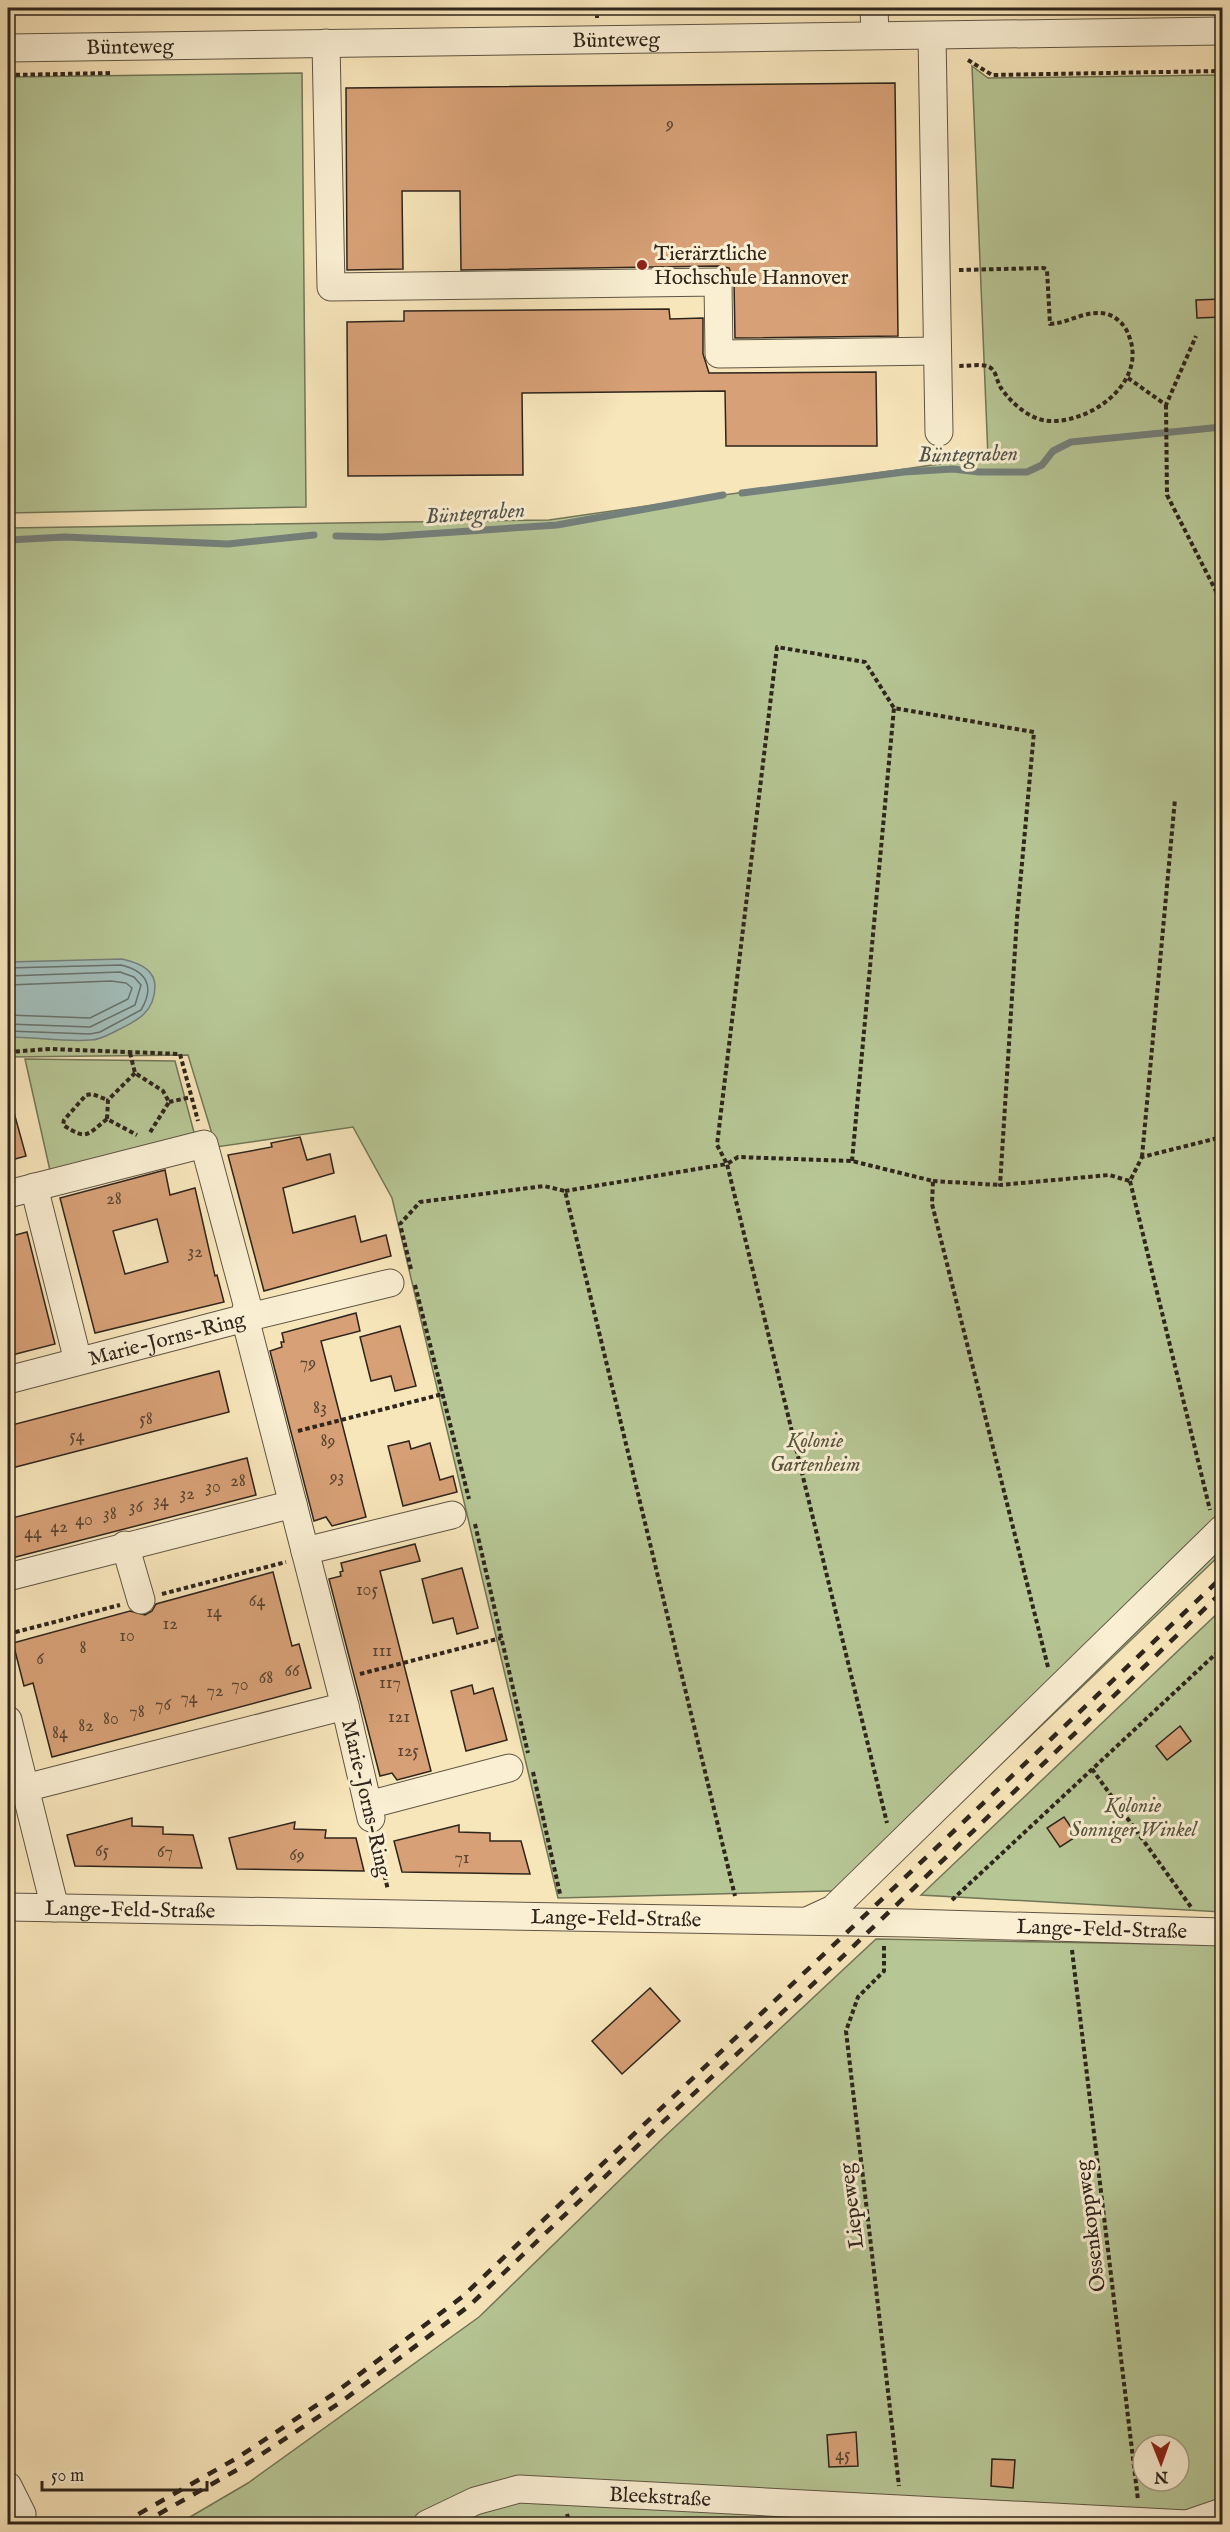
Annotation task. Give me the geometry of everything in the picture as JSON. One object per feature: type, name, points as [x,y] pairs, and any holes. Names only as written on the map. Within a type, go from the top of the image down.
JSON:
[{"type":"street","points":[[874,8],[875,35]]},
{"type":"street","name":"Bünteweg","points":[[8,48],[875,35],[932,48],[1222,32]]},
{"type":"street","points":[[326,43],[331,287],[718,282],[719,354],[938,358]]},
{"type":"street","points":[[932,48],[939,432]]},
{"type":"street","points":[[8,1194],[204,1144],[247,1304],[245,1318],[390,1283]]},
{"type":"street","points":[[34,1187],[78,1361]]},
{"type":"street","name":"Marie-Jorns-Ring","points":[[8,1380],[245,1318],[370,1811]]},
{"type":"street","points":[[8,1577],[125,1545],[293,1504]]},
{"type":"street","points":[[305,1551],[466,1512]]},
{"type":"street","points":[[805,1921],[833,1909],[1219,1532]]},
{"type":"street","points":[[125,1545],[141,1600]]},
{"type":"street","name":"Marie-Jorns-Ring","points":[[25,1788],[345,1706]]},
{"type":"street","points":[[8,1720],[11,1752],[25,1788],[55,1908]]},
{"type":"street","points":[[370,1811],[509,1768]]},
{"type":"street","name":"Lange-Feld-Straße","points":[[8,1907],[909,1923],[1216,1932]]},
{"type":"street","points":[[8,2486],[22,2514]]},
{"type":"street","name":"Bleekstraße","points":[[427,2524],[475,2501],[519,2489],[901,2508],[1102,2523],[1140,2521],[1187,2524],[1222,2512]]},
{"type":"path","points":[[932,48],[969,60],[992,75],[1222,71]]},
{"type":"path","points":[[8,75],[114,73]]},
{"type":"path","points":[[936,271],[1044,268],[1050,324],[1083,314],[1104,314],[1114,317],[1127,330],[1132,342],[1133,355],[1128,378],[1103,403],[1084,414],[1055,422],[1042,421],[1014,404],[1000,386],[994,370],[988,366],[938,358]]},
{"type":"path","points":[[1196,336],[1166,405],[1167,495],[1222,603]]},
{"type":"path","points":[[1128,378],[1166,405]]},
{"type":"path","points":[[852,1161],[894,708],[865,662],[777,647],[717,1145],[727,1164],[894,1850]]},
{"type":"path","points":[[894,708],[1034,732],[1017,918],[1000,1185]]},
{"type":"path","points":[[1175,799],[1142,1157],[1130,1182],[1219,1532]]},
{"type":"path","points":[[8,1052],[51,1049],[180,1054],[204,1144]]},
{"type":"path","points":[[130,1053],[135,1073],[163,1091],[169,1102]]},
{"type":"path","points":[[108,1100],[92,1094],[86,1095],[64,1120],[63,1125],[80,1136],[86,1136],[107,1119],[108,1100],[135,1073]]},
{"type":"path","points":[[107,1119],[146,1140],[169,1102],[191,1097]]},
{"type":"path","points":[[1142,1157],[1222,1137]]},
{"type":"path","points":[[565,1917],[501,1638],[466,1512],[443,1394],[400,1224],[420,1202],[544,1186],[565,1191],[727,1164],[738,1157],[852,1161],[933,1181],[1000,1185],[1109,1175],[1130,1182]]},
{"type":"path","points":[[933,1181],[932,1204],[1043,1651],[1057,1691]]},
{"type":"path","points":[[565,1191],[740,1920]]},
{"type":"path","points":[[276,1437],[443,1394]]},
{"type":"path","points":[[338,1680],[501,1638]]},
{"type":"path","points":[[945,1906],[1222,1648]]},
{"type":"path","points":[[1092,1769],[1216,1932]]},
{"type":"path","name":"Marie-Jorns-Ring","points":[[370,1811],[388,1891]]},
{"type":"path","name":"Liepeweg","points":[[901,2508],[846,2031],[858,1996],[884,1971],[884,1944],[909,1923]]},
{"type":"path","name":"Ossenkoppweg","points":[[1069,1927],[1140,2521]]},
{"type":"green space","points":[[492,8],[963,8],[492,13]]},
{"type":"green space","name":"Kolonie Gartenheim","points":[[972,66],[988,78],[1222,75],[1222,1553],[869,1890],[558,1898],[392,1198],[353,1127],[216,1147],[188,1055],[8,1057],[8,528],[549,520],[988,457]]},
{"type":"green space","points":[[302,73],[306,507],[8,513],[8,77]]},
{"type":"green space","points":[[25,1059],[175,1061],[195,1136],[51,1175]]},
{"type":"green space","name":"Kolonie Sonniger Winkel","points":[[1222,1609],[1222,1912],[921,1895]]},
{"type":"green space","points":[[876,1939],[1222,1945],[1222,2524],[430,2524],[427,2513],[406,2524],[178,2524],[248,2483],[479,2317],[662,2139]]},
{"type":"water","points":[[122,959],[144,967],[154,980],[152,1003],[138,1019],[107,1036],[94,1040],[8,1037],[8,962]]},
{"type":"building","points":[[895,83],[898,336],[735,338],[734,281],[729,268],[718,266],[461,270],[460,191],[402,191],[403,269],[347,270],[346,88]]},
{"type":"building","points":[[1222,299],[1222,317],[1197,318],[1196,300]]},
{"type":"building","points":[[669,309],[670,319],[703,318],[703,354],[709,373],[876,372],[877,446],[726,446],[725,391],[522,393],[523,475],[348,476],[347,322],[404,321],[404,311]]},
{"type":"building","points":[[13,1109],[26,1156],[8,1161],[8,1110]]},
{"type":"building","points":[[300,1137],[307,1160],[330,1154],[334,1173],[283,1188],[293,1233],[355,1216],[361,1242],[386,1235],[391,1256],[264,1291],[228,1155],[272,1147],[271,1143]]},
{"type":"building","points":[[165,1170],[170,1195],[195,1188],[215,1276],[217,1275],[224,1302],[95,1333],[60,1198]],"holes":[[[157,1219],[168,1262],[125,1274],[113,1231]]]},
{"type":"building","points":[[27,1232],[55,1344],[8,1356],[8,1237]]},
{"type":"building","points":[[356,1313],[360,1331],[321,1341],[366,1517],[332,1526],[326,1517],[314,1521],[270,1351],[282,1347],[281,1342],[284,1342],[282,1333]]},
{"type":"building","points":[[400,1326],[416,1386],[395,1391],[391,1376],[371,1381],[360,1337]]},
{"type":"building","points":[[219,1371],[229,1412],[8,1469],[8,1426]]},
{"type":"building","points":[[409,1441],[411,1449],[430,1443],[440,1480],[453,1476],[457,1492],[403,1506],[388,1446]]},
{"type":"building","points":[[247,1458],[256,1495],[8,1559],[8,1519]]},
{"type":"building","points":[[415,1544],[420,1561],[380,1571],[431,1771],[397,1780],[392,1773],[380,1776],[329,1579],[341,1576],[340,1572],[343,1571],[341,1563]]},
{"type":"building","points":[[462,1568],[478,1628],[457,1634],[453,1618],[433,1623],[422,1579]]},
{"type":"building","points":[[273,1572],[292,1646],[299,1644],[311,1688],[52,1757],[33,1683],[24,1686],[13,1643],[130,1611],[145,1615],[152,1611],[156,1604]]},
{"type":"building","points":[[472,1685],[474,1694],[493,1688],[507,1740],[466,1751],[451,1691]]},
{"type":"building","points":[[1180,1726],[1191,1741],[1167,1760],[1156,1746]]},
{"type":"building","points":[[1064,1817],[1077,1836],[1060,1847],[1047,1828]]},
{"type":"building","points":[[132,1818],[132,1826],[163,1827],[163,1834],[193,1835],[202,1868],[75,1866],[67,1835]]},
{"type":"building","points":[[295,1822],[294,1829],[326,1830],[325,1838],[356,1838],[364,1871],[237,1869],[229,1838]]},
{"type":"building","points":[[459,1825],[459,1832],[490,1833],[490,1841],[521,1841],[530,1874],[402,1872],[394,1841]]},
{"type":"building","points":[[650,1988],[680,2021],[622,2074],[592,2041]]},
{"type":"building","points":[[856,2432],[858,2466],[829,2467],[827,2435]]},
{"type":"building","points":[[992,2459],[1015,2460],[1013,2488],[991,2486]]},
{"type":"waterway","name":"Büntegraben","points":[[742,493],[904,472],[953,469],[979,472],[1027,472],[1042,465],[1053,451],[1071,442],[1222,427]]},
{"type":"waterway","name":"Büntegraben","points":[[336,536],[382,537],[557,525],[723,495]]},
{"type":"waterway","name":"Büntegraben","points":[[8,540],[65,537],[228,544],[314,535]]},
{"type":"railway","points":[[121,2524],[237,2458],[332,2395],[462,2297],[1222,1577]]},
{"type":"railway","points":[[141,2524],[242,2467],[341,2402],[469,2306],[652,2132],[838,1961],[1222,1592]]},
{"type":"place","name":"Tierärztliche Hochschule Hannover","points":[[642,265]]}]
